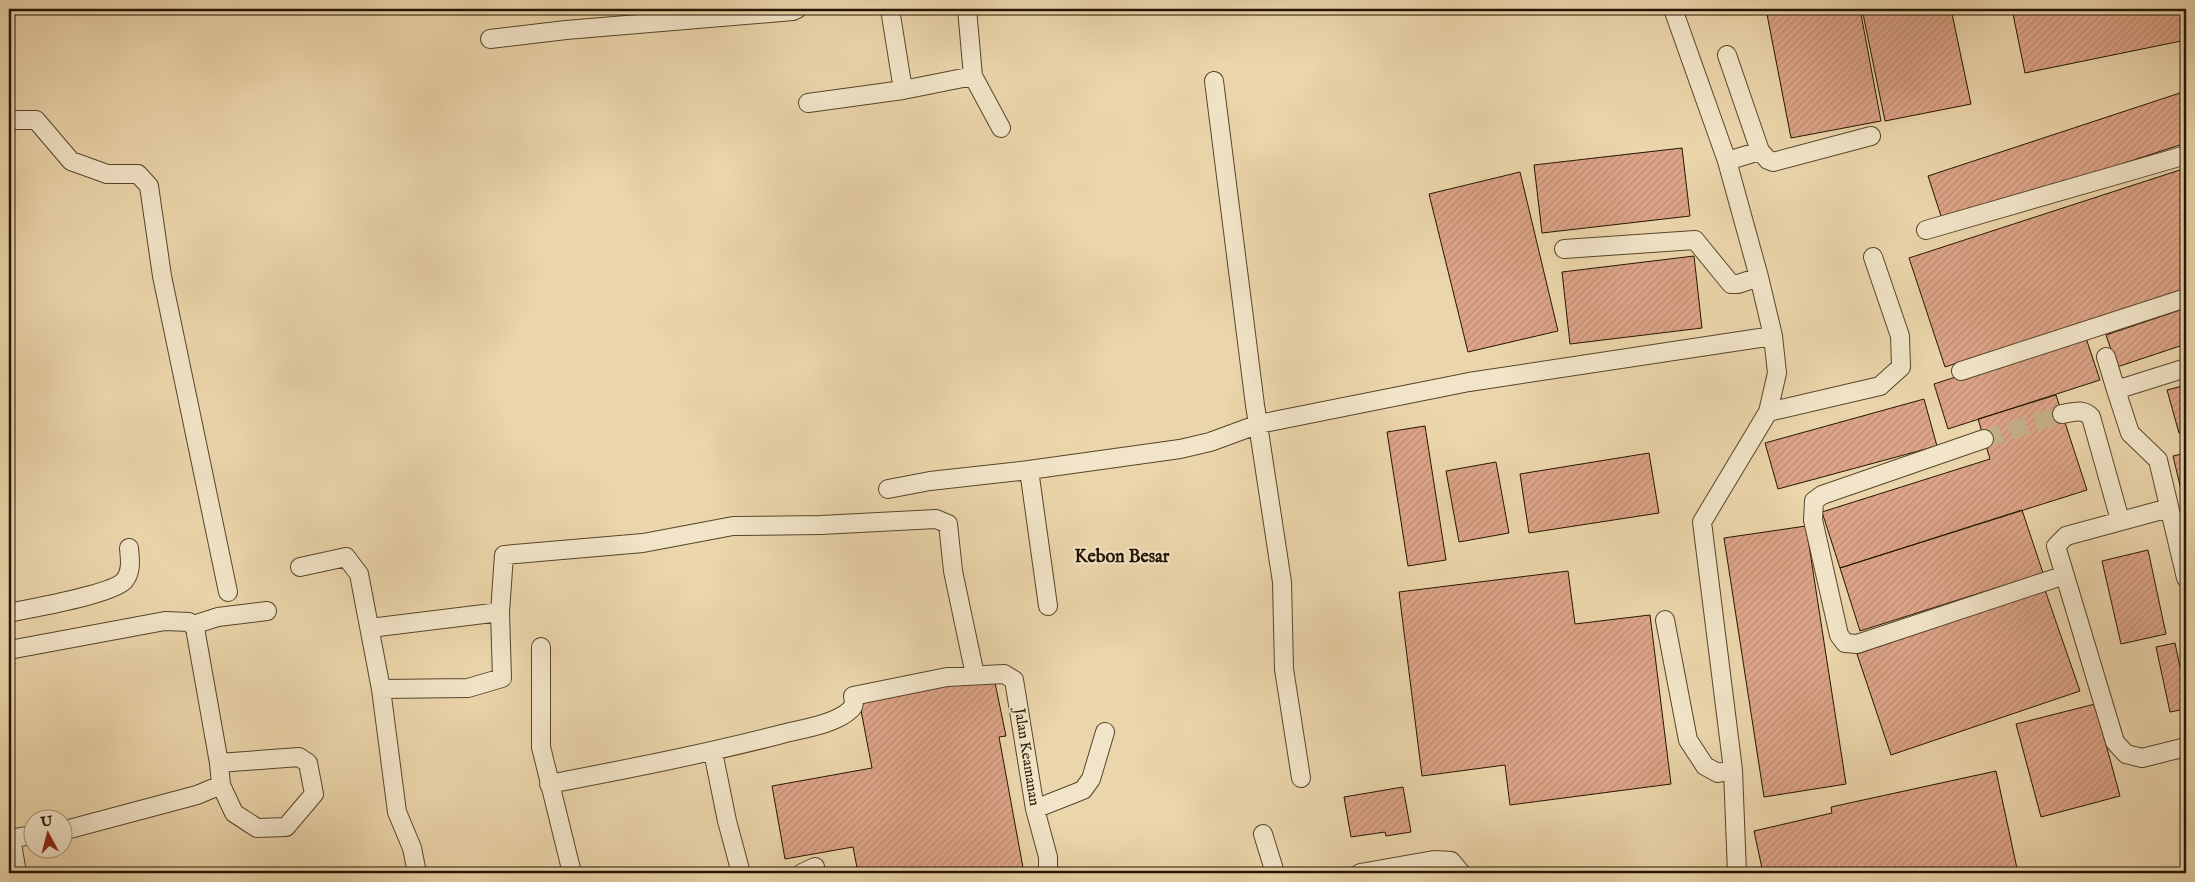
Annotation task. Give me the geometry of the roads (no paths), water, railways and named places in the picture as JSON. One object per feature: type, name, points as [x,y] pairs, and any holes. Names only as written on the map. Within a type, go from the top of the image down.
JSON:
[{"type":"street","points":[[490,38],[793,12],[798,9]]},
{"type":"street","points":[[890,9],[903,90]]},
{"type":"street","points":[[967,9],[972,76],[1001,128]]},
{"type":"street","points":[[1673,9],[1727,161],[1759,276],[1772,336],[1777,372],[1768,412],[1702,522],[1733,770],[1737,873]]},
{"type":"street","points":[[1727,54],[1760,151],[1768,160],[1773,162],[1870,136]]},
{"type":"street","points":[[808,103],[903,90],[972,76]]},
{"type":"street","points":[[1214,81],[1259,424],[1282,582],[1284,669],[1301,778]]},
{"type":"street","points":[[9,120],[36,120],[71,161],[107,174],[138,174],[149,186],[162,276],[228,592]]},
{"type":"street","points":[[1727,161],[1760,151]]},
{"type":"street","points":[[1926,230],[2186,155]]},
{"type":"street","points":[[1564,249],[1695,240],[1731,284],[1738,284],[1759,276]]},
{"type":"street","points":[[1768,412],[1880,386],[1901,367],[1900,336],[1873,257]]},
{"type":"street","points":[[1960,371],[2186,298]]},
{"type":"street","points":[[888,489],[930,481],[1029,470],[1180,449],[1210,442],[1259,424],[1469,382],[1772,336]]},
{"type":"street","points":[[2106,357],[2130,433],[2158,460],[2186,578]]},
{"type":"street","points":[[2116,390],[2186,368]]},
{"type":"street","points":[[2062,414],[2078,410],[2086,412],[2091,417],[2120,520]]},
{"type":"street","points":[[1984,439],[1822,495],[1814,501],[1813,520],[1839,635],[1845,643],[1857,644],[2065,575]]},
{"type":"street","points":[[1029,470],[1048,606]]},
{"type":"street","points":[[2169,508],[2066,536],[2056,546],[2115,742],[2126,754],[2142,758],[2186,747]]},
{"type":"street","points":[[381,689],[468,688],[502,678],[500,612],[504,555],[643,543],[733,526],[821,525],[936,519],[948,524],[953,571],[975,675]]},
{"type":"street","points":[[9,613],[108,590],[124,581],[130,568],[129,548]]},
{"type":"street","points":[[300,567],[346,557],[359,574],[381,689],[397,812],[412,848],[417,873]]},
{"type":"street","points":[[9,650],[165,621],[183,621],[192,624],[218,617],[268,610]]},
{"type":"street","points":[[370,628],[500,612]]},
{"type":"street","points":[[1665,620],[1688,740],[1705,766],[1718,773],[1733,770]]},
{"type":"street","points":[[192,624],[195,628],[219,763],[220,784],[234,813],[257,828],[286,827],[314,794],[308,763],[299,757],[219,763]]},
{"type":"street","points":[[541,647],[541,747],[548,784],[572,873]]},
{"type":"street","name":"Jalan Keamanan","points":[[713,752],[838,718],[853,707],[853,696],[947,676],[1004,674],[1014,680],[1035,809],[1048,857],[1048,873]]},
{"type":"street","points":[[1035,809],[1083,790],[1091,779],[1105,732]]},
{"type":"street","points":[[548,784],[713,752],[727,821],[741,873]]},
{"type":"street","points":[[72,828],[197,795],[220,784]]},
{"type":"street","points":[[1263,834],[1275,873]]},
{"type":"street","points":[[10,838],[17,873]]},
{"type":"street","points":[[1360,873],[1434,860],[1450,861],[1462,873]]},
{"type":"tunnel","points":[[1984,439],[2062,414]]},
{"type":"district","name":"Kebon Besar","points":[[1122,557]]}]
